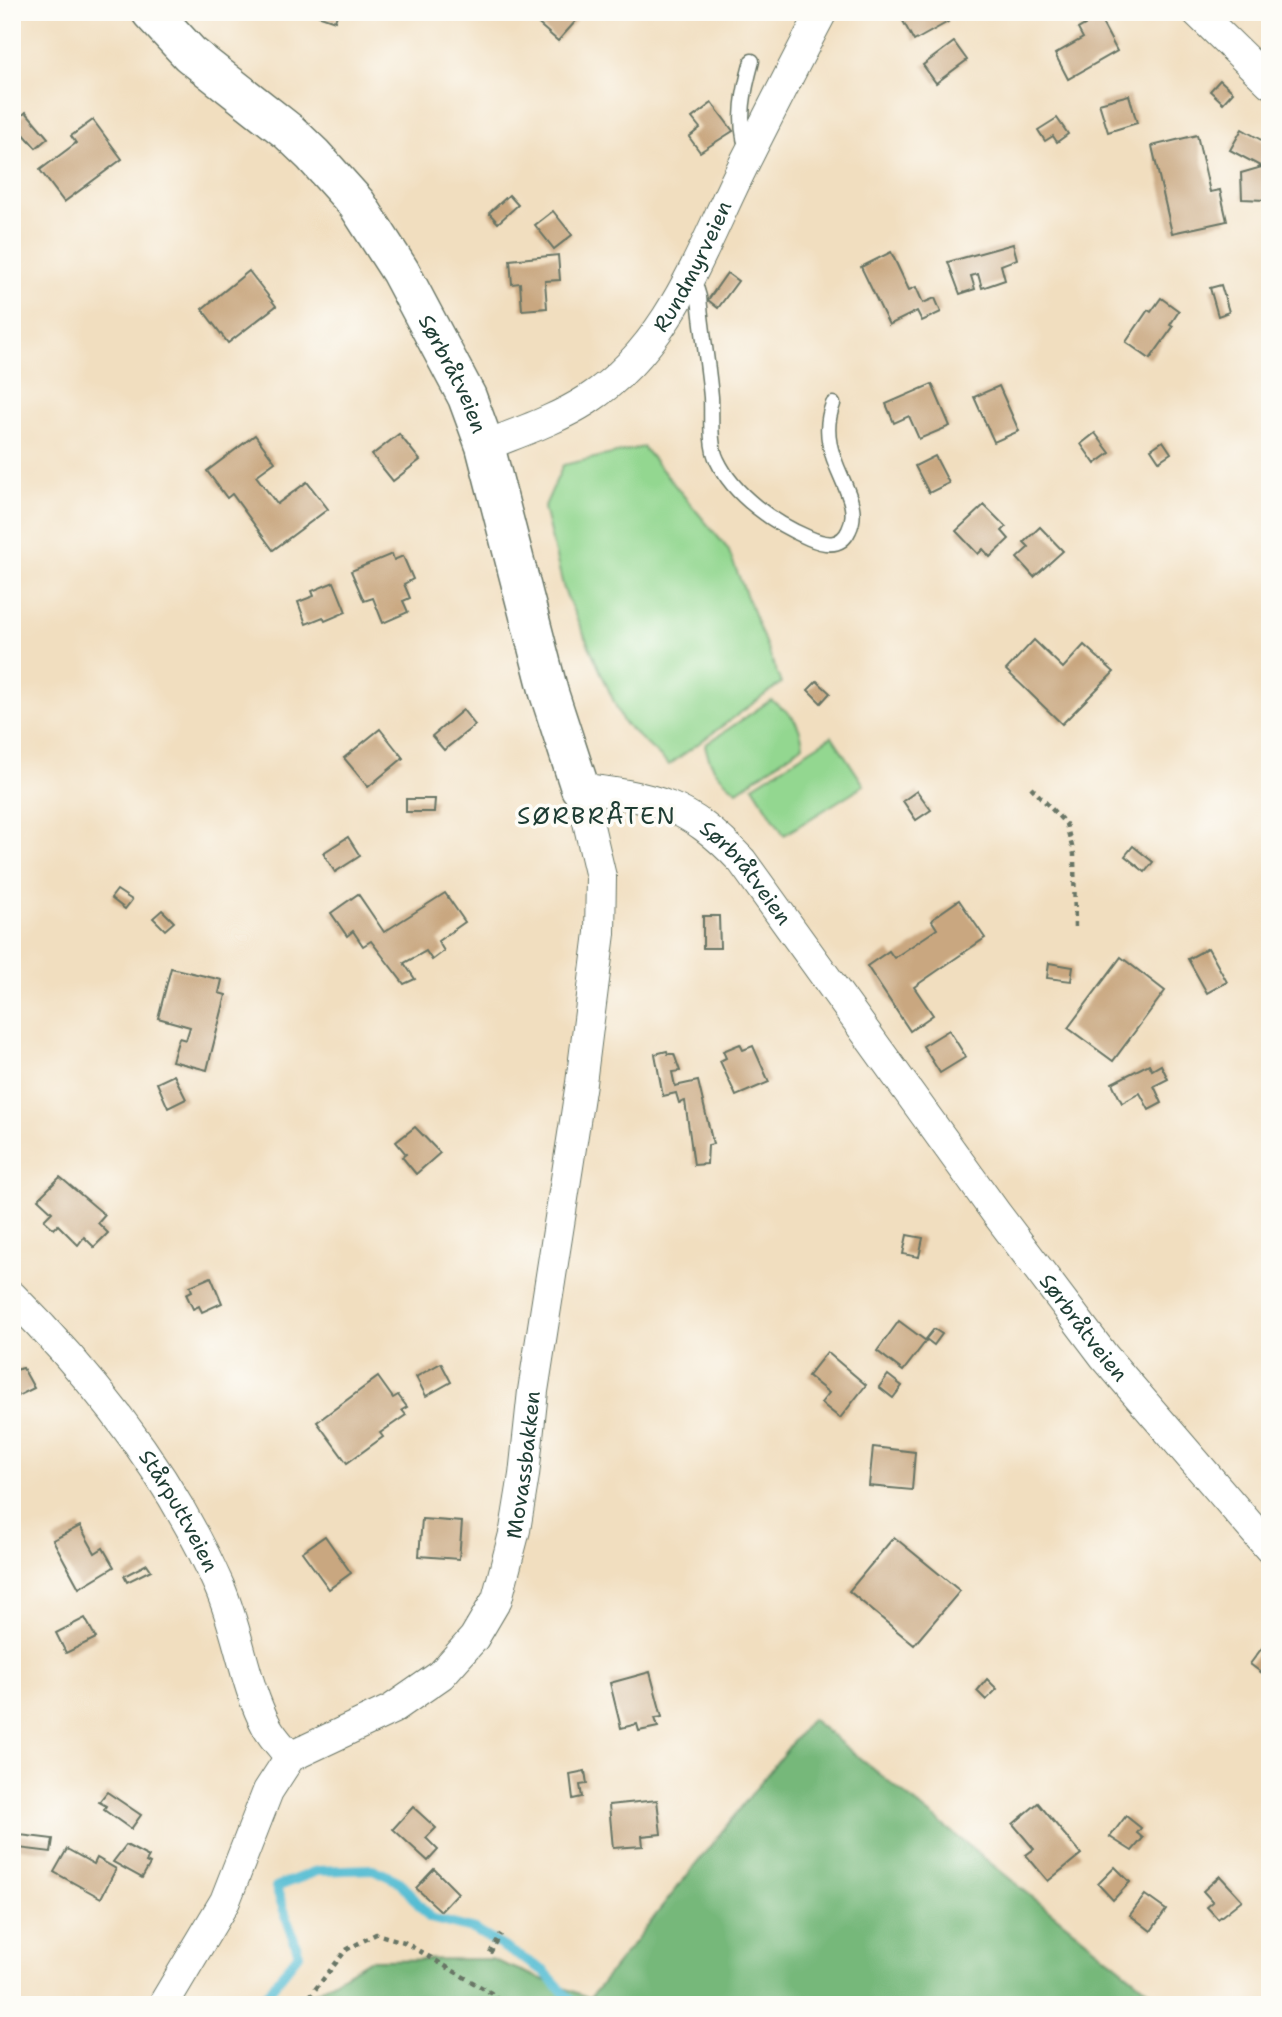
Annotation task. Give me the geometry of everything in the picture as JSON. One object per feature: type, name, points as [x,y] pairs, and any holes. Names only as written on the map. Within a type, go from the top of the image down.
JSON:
[{"type":"street","name":"Sørbråtveien","points":[[151,12],[190,54],[289,132],[357,204],[400,271],[467,397],[485,446],[549,694],[580,788],[647,797],[677,808],[720,838],[741,861],[900,1082],[1104,1356],[1270,1549]]},
{"type":"street","name":"Rundmyrveien","points":[[485,446],[586,400],[614,378],[662,325],[690,281],[749,154],[822,12]]},
{"type":"street","points":[[1197,12],[1270,83]]},
{"type":"street","name":"Movassbakken","points":[[290,1757],[393,1709],[440,1675],[474,1638],[497,1599],[515,1530],[524,1475],[533,1391],[581,1083],[600,933],[601,877],[580,788]]},
{"type":"street","name":"Stårputtveien","points":[[12,1296],[83,1371],[174,1499],[220,1588],[259,1712],[269,1731],[290,1757]]},
{"type":"street","points":[[163,2005],[225,1901],[268,1791],[290,1757]]},
{"type":"lane","points":[[749,154],[742,121],[744,92],[752,61]]},
{"type":"lane","points":[[690,281],[696,286],[699,297],[716,459],[741,493],[759,508],[797,533],[828,544],[840,543],[845,538],[853,517],[850,497],[831,455],[826,434],[833,404]]},
{"type":"path","points":[[1031,787],[1066,824],[1074,854],[1075,931]]},
{"type":"path","points":[[303,2005],[346,1950],[376,1934],[404,1941],[491,1993],[503,2005]]},
{"type":"path","points":[[490,1953],[501,1934]]},
{"type":"green space","points":[[643,447],[728,549],[781,683],[669,765],[623,722],[564,590],[544,508],[563,465]]},
{"type":"green space","points":[[771,700],[793,718],[800,730],[803,745],[737,791],[716,771],[705,745]]},
{"type":"green space","points":[[832,736],[864,785],[784,835],[753,786]]},
{"type":"green space","points":[[811,1719],[1167,2005],[294,2005],[369,1960],[491,1959],[590,1998]]},
{"type":"building","points":[[309,12],[338,12],[335,21]]},
{"type":"building","points":[[525,12],[584,12],[558,41]]},
{"type":"building","points":[[898,12],[942,12],[948,22],[914,41]]},
{"type":"building","points":[[1099,17],[1117,51],[1068,79],[1055,54],[1083,38],[1078,29]]},
{"type":"building","points":[[954,42],[967,60],[936,83],[923,65]]},
{"type":"building","points":[[1220,80],[1233,92],[1223,103],[1210,91]]},
{"type":"building","points":[[1129,95],[1137,123],[1108,132],[1099,103]]},
{"type":"building","points":[[712,103],[733,131],[700,152],[689,137],[700,128],[692,118]]},
{"type":"building","points":[[26,112],[48,138],[36,148],[14,123]]},
{"type":"building","points":[[1057,118],[1068,134],[1057,142],[1053,136],[1045,141],[1038,130]]},
{"type":"building","points":[[93,120],[122,159],[64,202],[40,170],[76,143],[71,136]]},
{"type":"building","points":[[1242,129],[1270,145],[1270,192],[1265,200],[1242,199],[1241,173],[1262,167],[1230,150]]},
{"type":"building","points":[[1197,135],[1210,192],[1220,190],[1227,221],[1172,233],[1152,146]]},
{"type":"building","points":[[509,195],[518,205],[498,223],[489,213]]},
{"type":"building","points":[[553,211],[572,235],[554,249],[535,225]]},
{"type":"building","points":[[1013,244],[1017,259],[1001,265],[1005,280],[982,288],[978,274],[971,276],[975,289],[960,294],[948,262]]},
{"type":"building","points":[[891,252],[909,290],[916,287],[923,303],[935,298],[941,312],[922,321],[917,311],[889,325],[861,267]]},
{"type":"building","points":[[558,255],[560,280],[545,281],[547,308],[522,310],[520,283],[512,284],[510,260]]},
{"type":"building","points":[[249,271],[276,306],[228,343],[202,309]]},
{"type":"building","points":[[727,273],[738,281],[718,308],[708,300]]},
{"type":"building","points":[[1221,285],[1229,312],[1218,316],[1210,288]]},
{"type":"building","points":[[1161,298],[1179,311],[1170,325],[1173,327],[1150,359],[1126,342],[1148,310],[1151,312]]},
{"type":"building","points":[[932,384],[950,426],[919,439],[909,416],[894,423],[886,404]]},
{"type":"building","points":[[999,386],[1019,431],[994,442],[974,397]]},
{"type":"building","points":[[1095,433],[1110,453],[1095,464],[1081,444]]},
{"type":"building","points":[[399,434],[420,460],[393,481],[372,455]]},
{"type":"building","points":[[255,435],[275,462],[256,476],[277,504],[307,482],[328,509],[273,550],[232,494],[227,498],[207,471]]},
{"type":"building","points":[[1163,441],[1171,453],[1159,461],[1151,449]]},
{"type":"building","points":[[935,456],[949,483],[929,493],[915,466]]},
{"type":"building","points":[[984,505],[1006,527],[1002,531],[1009,539],[990,557],[983,549],[978,554],[956,531]]},
{"type":"building","points":[[1040,527],[1063,551],[1034,577],[1017,558],[1029,547],[1024,542]]},
{"type":"building","points":[[392,554],[394,560],[403,556],[413,579],[404,584],[410,598],[403,601],[408,612],[383,623],[373,598],[364,601],[351,571]]},
{"type":"building","points":[[334,582],[346,612],[325,621],[323,617],[306,624],[298,602],[314,596],[312,591]]},
{"type":"building","points":[[1034,640],[1063,668],[1084,645],[1114,672],[1062,724],[1006,670]]},
{"type":"building","points":[[817,681],[830,693],[821,703],[808,690]]},
{"type":"building","points":[[463,710],[475,725],[444,750],[432,736]]},
{"type":"building","points":[[380,729],[403,758],[368,787],[344,758]]},
{"type":"building","points":[[917,791],[931,810],[916,820],[903,801]]},
{"type":"building","points":[[406,799],[435,799],[434,812],[406,812]]},
{"type":"building","points":[[348,837],[360,856],[335,872],[323,853]]},
{"type":"building","points":[[1133,846],[1153,862],[1145,872],[1125,856]]},
{"type":"building","points":[[117,890],[132,900],[125,909],[111,898]]},
{"type":"building","points":[[445,893],[465,922],[438,941],[444,951],[432,960],[426,951],[404,963],[415,979],[404,984],[371,941],[363,946],[353,931],[347,936],[331,913],[358,894],[384,932]]},
{"type":"building","points":[[959,900],[985,938],[914,987],[933,1015],[910,1031],[867,966],[889,951],[894,958],[937,929],[932,921]]},
{"type":"building","points":[[162,910],[174,922],[165,930],[153,918]]},
{"type":"building","points":[[703,916],[719,916],[720,948],[703,948]]},
{"type":"building","points":[[1208,948],[1227,982],[1207,993],[1188,959]]},
{"type":"building","points":[[1121,957],[1165,991],[1113,1061],[1068,1028]]},
{"type":"building","points":[[1049,963],[1073,967],[1071,981],[1047,978]]},
{"type":"building","points":[[171,968],[222,980],[219,993],[226,995],[207,1070],[172,1061],[179,1038],[186,1040],[190,1027],[158,1018]]},
{"type":"building","points":[[949,1030],[966,1057],[940,1073],[923,1046]]},
{"type":"building","points":[[740,1044],[743,1050],[753,1046],[769,1082],[736,1096],[720,1061],[726,1058],[723,1051]]},
{"type":"building","points":[[667,1051],[668,1054],[674,1054],[680,1071],[672,1072],[675,1086],[698,1081],[713,1144],[708,1145],[707,1164],[694,1165],[685,1101],[679,1103],[676,1093],[663,1096],[655,1054]]},
{"type":"building","points":[[1149,1064],[1152,1070],[1161,1065],[1168,1079],[1154,1086],[1162,1103],[1149,1110],[1140,1093],[1122,1103],[1112,1083]]},
{"type":"building","points":[[174,1075],[186,1099],[168,1108],[157,1083]]},
{"type":"building","points":[[415,1127],[440,1153],[416,1174],[402,1157],[406,1154],[396,1142]]},
{"type":"building","points":[[60,1177],[105,1215],[98,1223],[108,1233],[94,1247],[84,1237],[78,1245],[58,1225],[54,1229],[44,1220],[52,1212],[38,1199]]},
{"type":"building","points":[[907,1235],[923,1238],[919,1257],[903,1254]]},
{"type":"building","points":[[211,1277],[222,1303],[202,1312],[199,1306],[193,1309],[186,1294],[192,1291],[190,1286]]},
{"type":"building","points":[[899,1321],[926,1341],[903,1371],[877,1351]]},
{"type":"building","points":[[934,1329],[942,1334],[934,1345],[926,1339]]},
{"type":"building","points":[[827,1352],[866,1385],[840,1418],[821,1403],[829,1393],[808,1376]]},
{"type":"building","points":[[441,1363],[451,1382],[426,1396],[416,1377]]},
{"type":"building","points":[[23,1368],[34,1388],[12,1399],[12,1371]]},
{"type":"building","points":[[888,1375],[902,1386],[893,1398],[879,1387]]},
{"type":"building","points":[[378,1377],[393,1398],[398,1395],[407,1407],[402,1410],[406,1415],[380,1433],[383,1437],[347,1463],[317,1422]]},
{"type":"building","points":[[873,1447],[915,1452],[912,1490],[869,1486]]},
{"type":"building","points":[[422,1519],[462,1522],[459,1559],[419,1556]]},
{"type":"building","points":[[80,1526],[95,1553],[103,1548],[114,1567],[79,1588],[53,1540]]},
{"type":"building","points":[[325,1536],[351,1573],[329,1589],[302,1552]]},
{"type":"building","points":[[894,1537],[960,1591],[914,1645],[849,1591]]},
{"type":"building","points":[[147,1564],[151,1570],[127,1582],[124,1576]]},
{"type":"building","points":[[85,1618],[96,1638],[66,1653],[56,1633]]},
{"type":"building","points":[[1262,1648],[1270,1654],[1270,1679],[1250,1664]]},
{"type":"building","points":[[650,1672],[662,1717],[655,1718],[658,1727],[639,1731],[637,1724],[621,1728],[610,1683]]},
{"type":"building","points":[[987,1679],[997,1689],[986,1700],[977,1691]]},
{"type":"building","points":[[585,1771],[587,1784],[580,1785],[582,1797],[573,1799],[570,1774]]},
{"type":"building","points":[[107,1792],[141,1815],[131,1829],[104,1810],[106,1806],[99,1802]]},
{"type":"building","points":[[657,1800],[661,1834],[642,1836],[643,1846],[613,1848],[609,1805]]},
{"type":"building","points":[[1038,1803],[1081,1854],[1048,1881],[1026,1855],[1034,1849],[1013,1824]]},
{"type":"building","points":[[413,1807],[436,1828],[426,1838],[438,1850],[428,1861],[393,1829]]},
{"type":"building","points":[[1126,1816],[1141,1828],[1137,1833],[1143,1838],[1132,1851],[1110,1837]]},
{"type":"building","points":[[20,1835],[53,1839],[51,1852],[18,1848]]},
{"type":"building","points":[[126,1845],[149,1857],[146,1862],[150,1864],[142,1878],[113,1862]]},
{"type":"building","points":[[67,1849],[94,1864],[97,1858],[116,1869],[101,1898],[54,1872]]},
{"type":"building","points":[[1115,1867],[1130,1882],[1113,1900],[1098,1884]]},
{"type":"building","points":[[434,1869],[458,1893],[441,1911],[416,1888]]},
{"type":"building","points":[[1220,1876],[1242,1900],[1218,1919],[1207,1907],[1213,1902],[1203,1891]]},
{"type":"building","points":[[1145,1895],[1166,1910],[1151,1931],[1130,1915]]},
{"type":"waterway","points":[[258,2005],[299,1954],[276,1887],[317,1871],[373,1869],[400,1882],[430,1918],[475,1930],[544,1971],[575,2005]]},
{"type":"district","name":"SØRBRÅTEN","points":[[597,816]]}]
